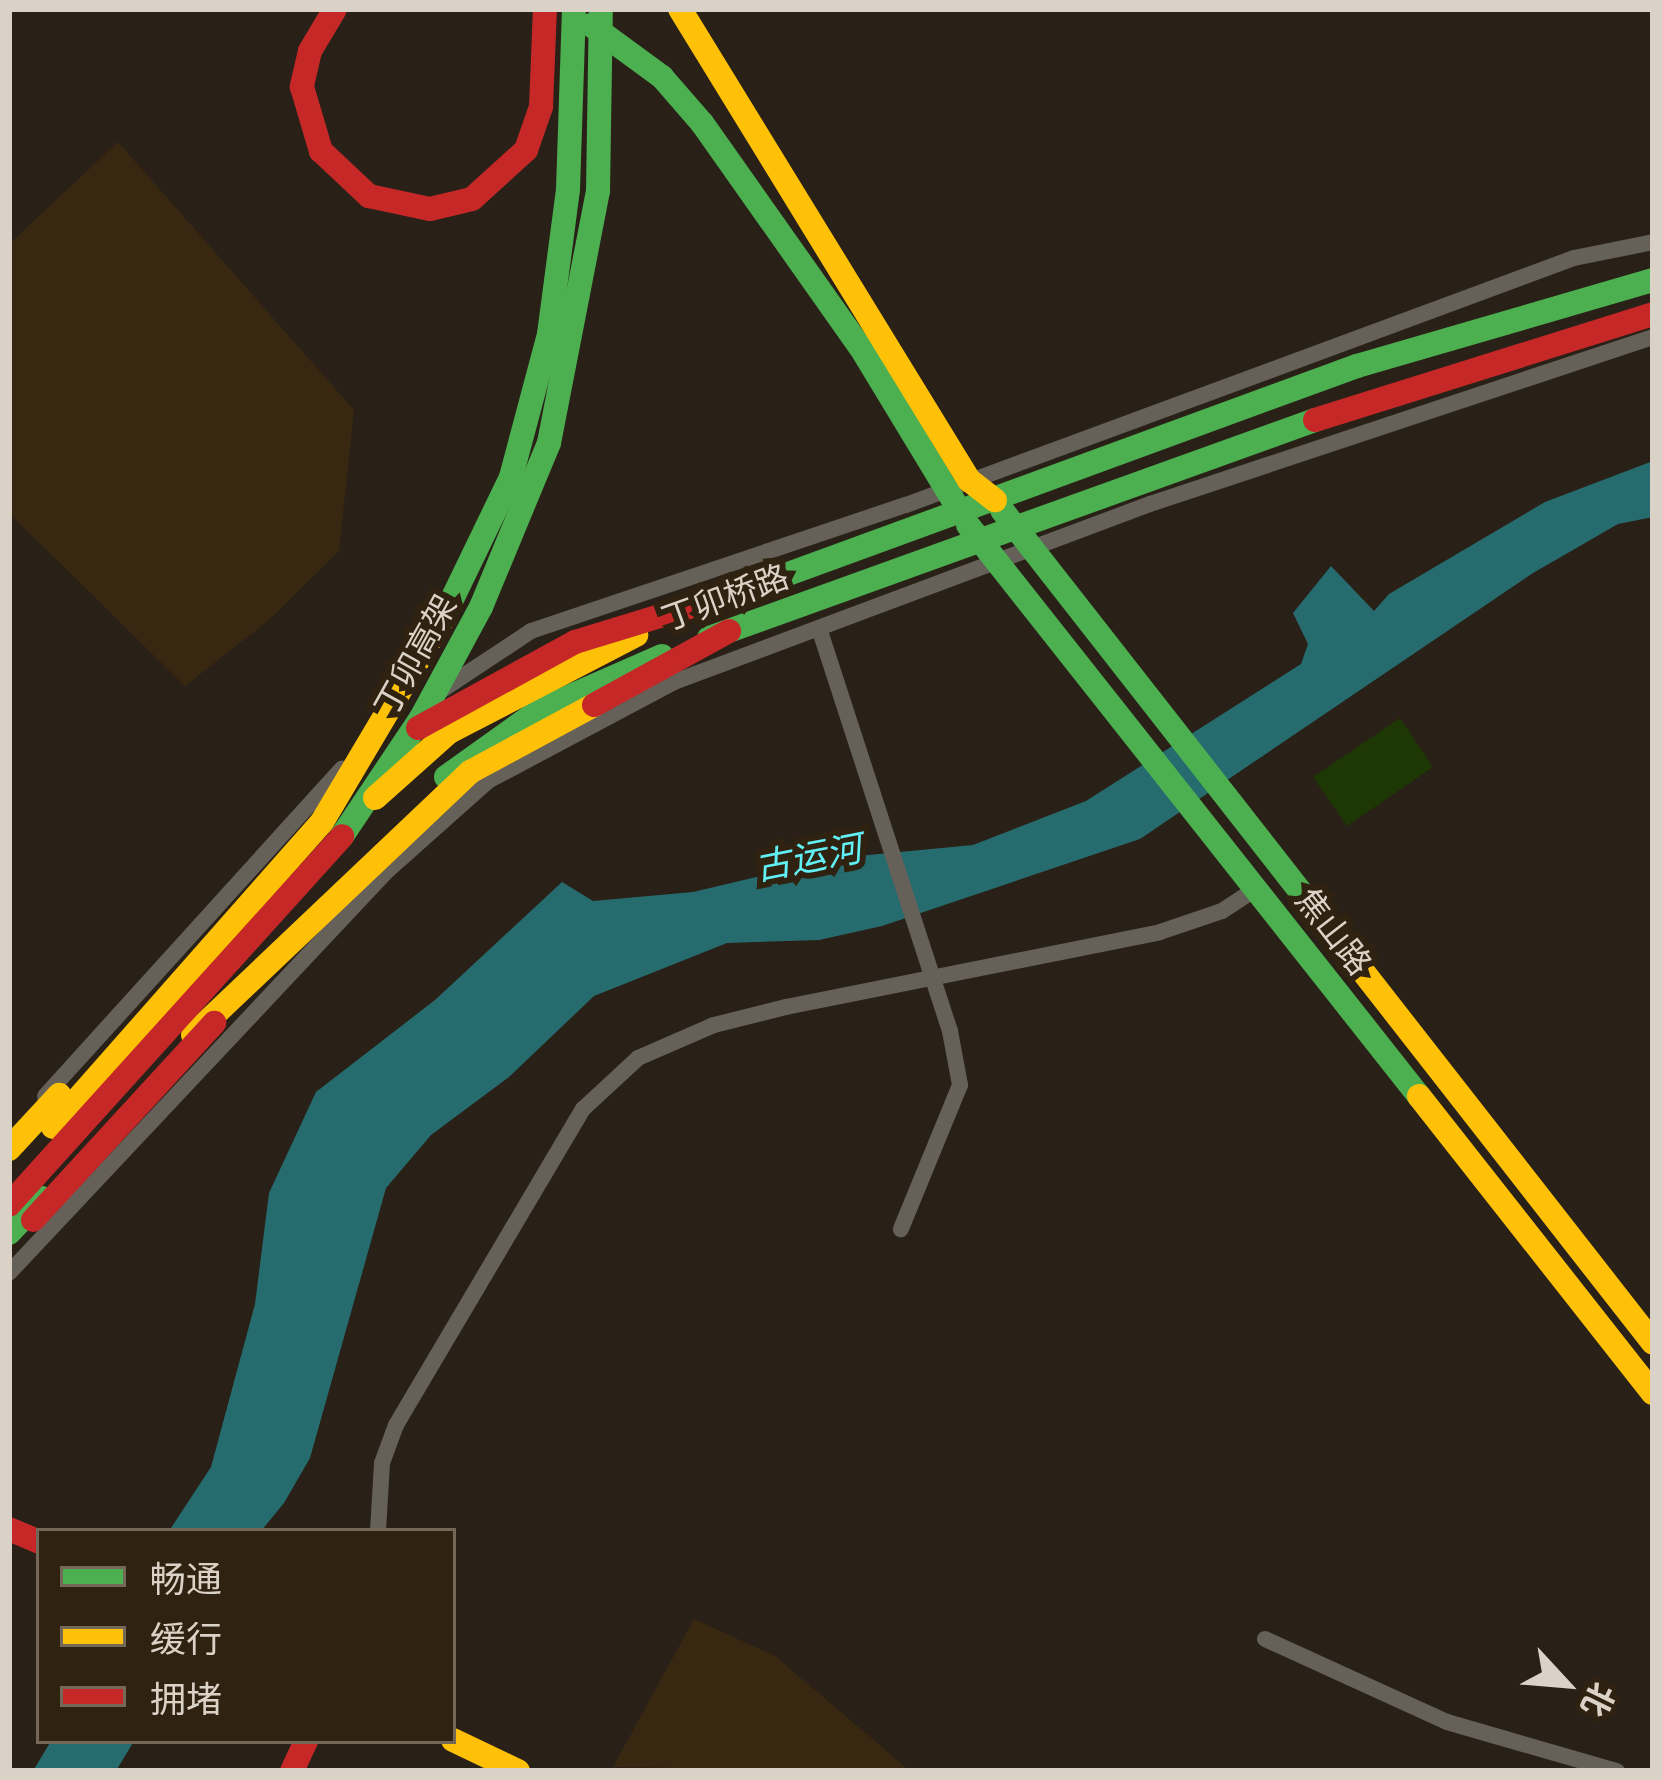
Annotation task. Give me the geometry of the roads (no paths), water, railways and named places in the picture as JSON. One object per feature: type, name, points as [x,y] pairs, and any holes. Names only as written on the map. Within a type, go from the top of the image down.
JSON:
[{"type":"main road","points":[[335,9],[310,51],[302,87],[321,151],[369,196],[430,209],[472,200],[526,150],[541,107],[545,9]]},
{"type":"main road","points":[[569,9],[662,77],[702,122],[957,484]]},
{"type":"main road","name":"丁卯高架","points":[[9,1205],[256,920],[392,713],[511,477],[560,265],[569,9]]},
{"type":"main road","name":"丁卯高架","points":[[9,1176],[256,920],[331,852],[421,718],[530,499],[587,273],[598,191],[601,9]]},
{"type":"main road","points":[[680,9],[781,172],[957,484]]},
{"type":"main road","name":"丁卯桥路","points":[[9,1160],[448,732],[511,694],[719,598],[1358,366],[1653,280]]},
{"type":"main road","name":"丁卯桥路","points":[[9,1244],[379,840],[479,747],[624,670],[1011,524],[1653,314]]},
{"type":"main road","name":"焦山路","points":[[957,484],[995,500],[1152,707],[1250,824],[1653,1343]]},
{"type":"main road","name":"焦山路","points":[[957,484],[961,513],[994,562],[1257,888],[1653,1394]]},
{"type":"main road","points":[[9,1149],[330,791],[484,688],[575,642],[719,598]]},
{"type":"main road","points":[[9,1233],[200,1028],[407,824],[542,727],[729,631]]},
{"type":"main road","points":[[456,1741],[518,1771]]},
{"type":"street","points":[[9,1136],[268,842],[377,734],[531,632],[957,484],[1552,266],[1653,242]]},
{"type":"street","points":[[9,1273],[386,871],[488,781],[674,682],[1505,380],[1653,337]]},
{"type":"street","points":[[819,628],[960,1084],[901,1228]]},
{"type":"street","points":[[378,1528],[382,1463],[396,1425],[583,1109],[638,1058],[714,1025],[1160,932],[1222,911],[1257,888]]},
{"type":"street","points":[[1264,1639],[1448,1722],[1617,1771]]},
{"type":"water","points":[[1653,461],[1653,517],[1618,524],[1533,573],[1140,839],[882,926],[819,940],[727,943],[594,996],[509,1077],[431,1135],[386,1188],[310,1458],[284,1503],[263,1528],[171,1528],[211,1467],[255,1304],[269,1193],[316,1092],[435,1000],[562,882],[593,901],[693,892],[837,858],[973,845],[1086,801],[1301,664],[1308,644],[1293,613],[1331,566],[1374,611],[1389,594],[1545,502]]},
{"type":"water","points":[[49,1744],[132,1744],[116,1771],[33,1771]]},
{"type":"water label","name":"古运河","points":[[808,857]]}]
